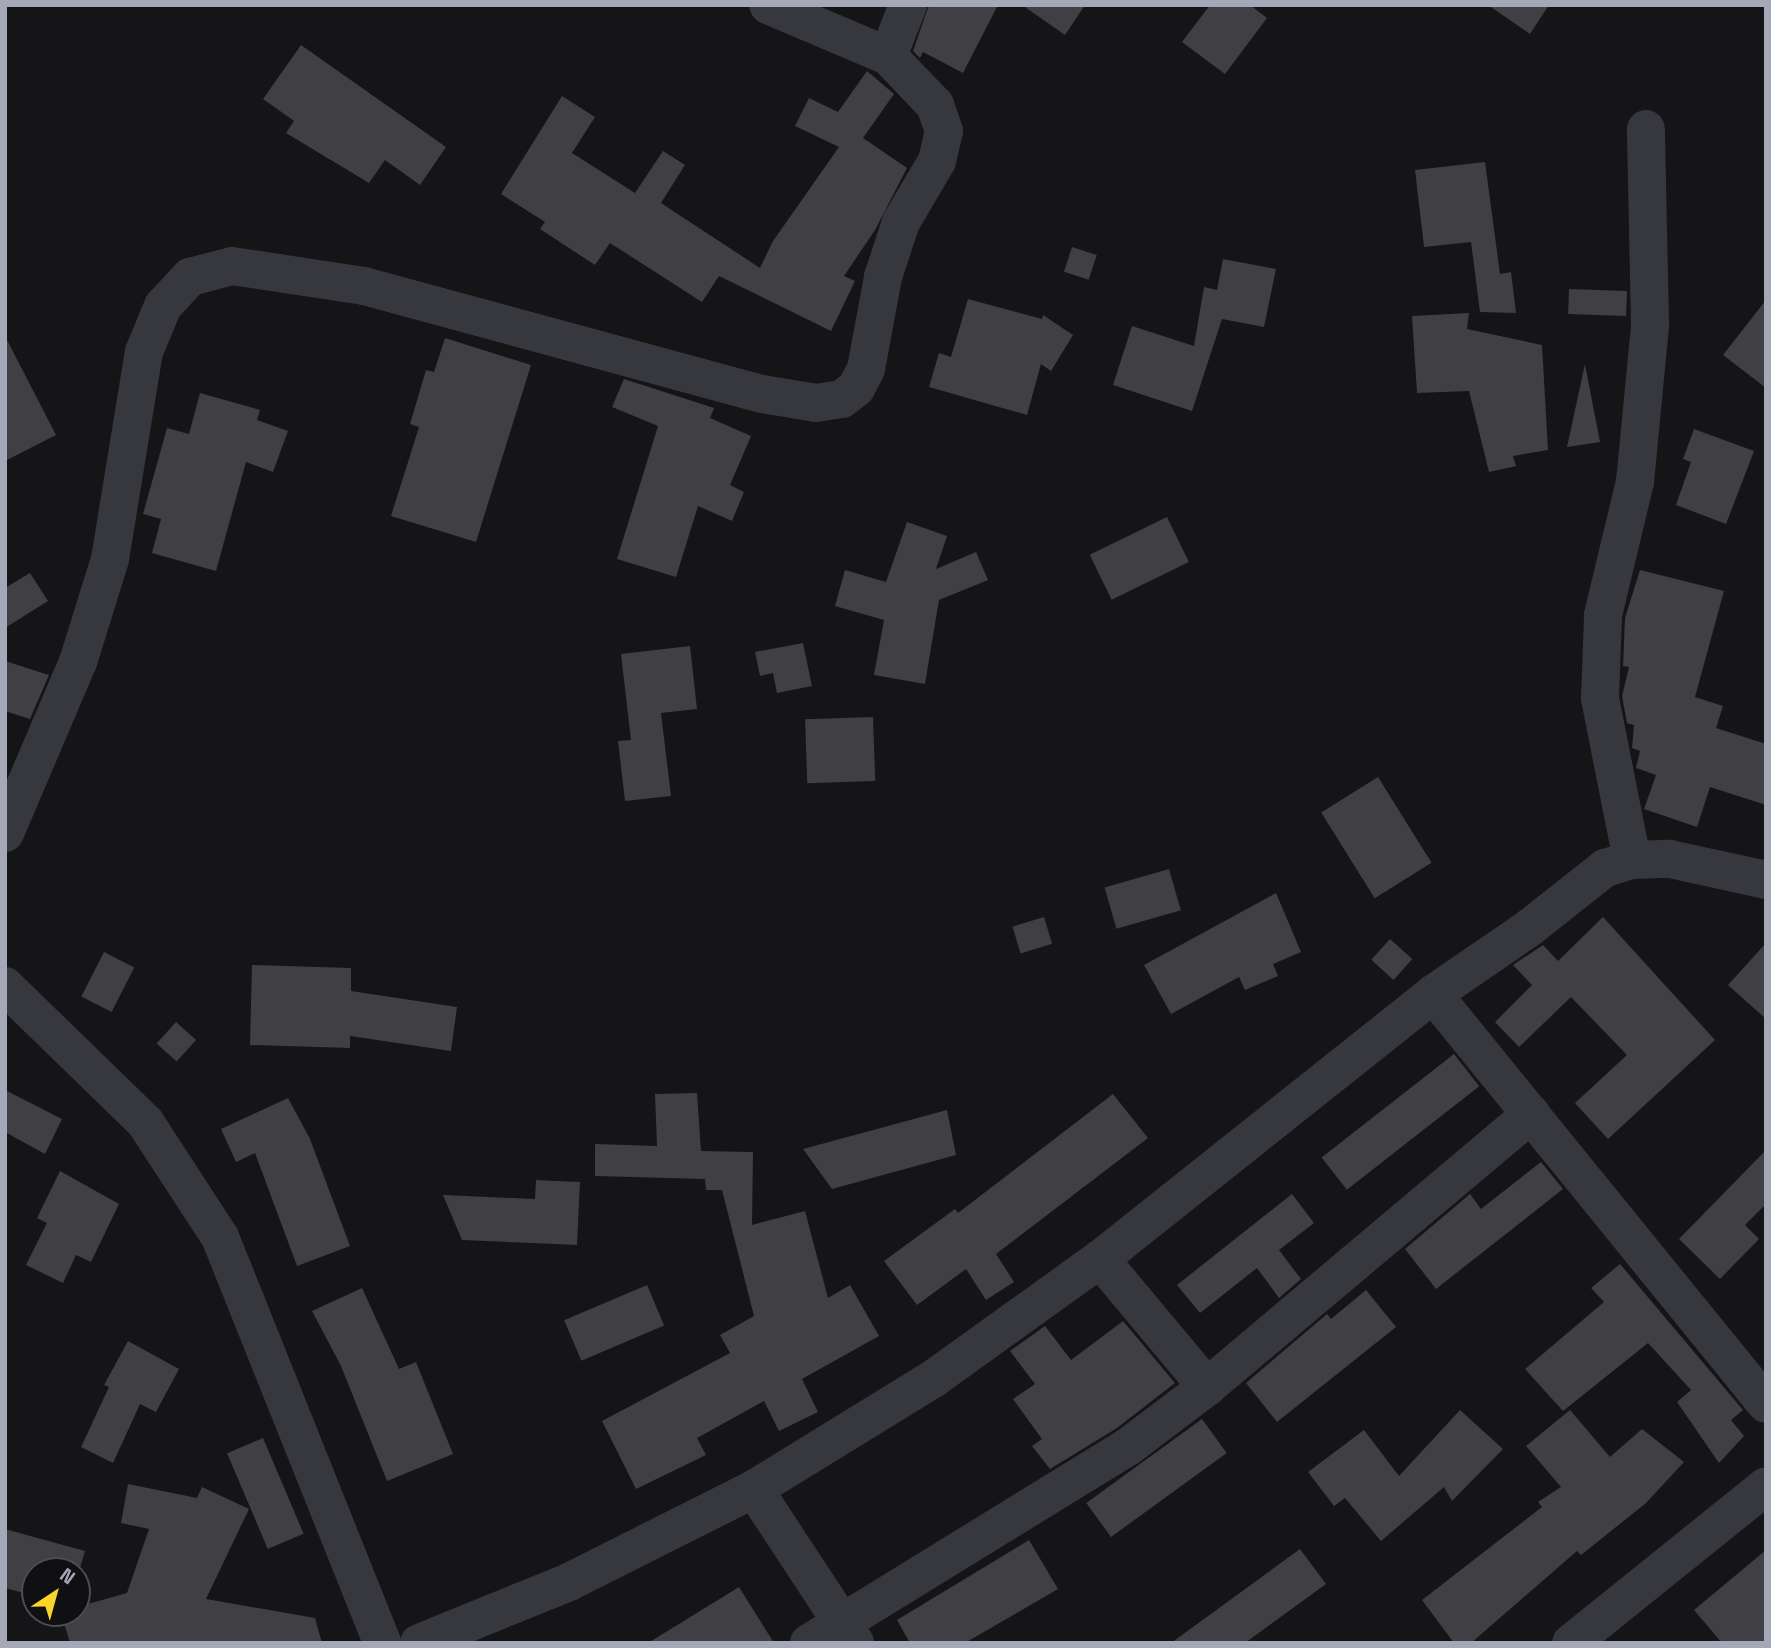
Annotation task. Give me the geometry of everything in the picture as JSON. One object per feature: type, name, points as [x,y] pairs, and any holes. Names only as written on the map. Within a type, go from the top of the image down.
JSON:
[{"type":"street","points":[[5,833],[78,662],[110,559],[145,352],[163,306],[190,277],[233,266],[364,286],[762,394],[816,403],[842,399],[856,388],[866,369],[883,277],[901,222],[937,161],[944,131],[935,105],[888,56],[768,5]]},
{"type":"street","points":[[888,56],[908,5]]},
{"type":"street","points":[[1632,860],[1600,698],[1604,615],[1635,482],[1650,325],[1646,129]]},
{"type":"street","points":[[419,1643],[569,1582],[754,1489],[933,1379],[1100,1259],[1433,993],[1529,928],[1605,868],[1632,860],[1670,859],[1766,880]]},
{"type":"street","points":[[5,986],[145,1122],[220,1237],[383,1643]]},
{"type":"street","points":[[1433,993],[1766,1404]]},
{"type":"street","points":[[809,1643],[849,1633],[1129,1446],[1207,1387],[1531,1114]]},
{"type":"street","points":[[1100,1259],[1207,1387]]},
{"type":"street","points":[[1571,1643],[1766,1486]]},
{"type":"street","points":[[754,1489],[849,1633]]},
{"type":"building","points":[[929,5],[998,5],[963,73],[923,52],[920,58],[913,51]]},
{"type":"building","points":[[1022,5],[1085,5],[1065,35]]},
{"type":"building","points":[[1210,5],[1250,5],[1267,18],[1225,74],[1182,42]]},
{"type":"building","points":[[1488,5],[1549,5],[1530,34]]},
{"type":"building","points":[[301,45],[446,147],[420,185],[385,160],[369,183],[286,133],[294,121],[263,99]]},
{"type":"building","points":[[867,71],[894,94],[863,138],[907,168],[875,230],[844,276],[855,281],[831,331],[719,276],[702,302],[610,243],[595,265],[540,229],[545,222],[501,194],[562,96],[595,117],[572,153],[635,193],[663,151],[685,165],[661,203],[760,268],[773,241],[839,147],[795,126],[809,98],[838,112]]},
{"type":"building","points":[[1485,162],[1500,274],[1511,272],[1516,313],[1480,312],[1471,242],[1424,247],[1415,170]]},
{"type":"building","points":[[1072,247],[1097,255],[1089,280],[1064,272]]},
{"type":"building","points":[[1223,259],[1276,269],[1264,327],[1222,319],[1192,411],[1113,385],[1132,326],[1194,346],[1204,287],[1217,290]]},
{"type":"building","points":[[1569,289],[1627,291],[1626,316],[1568,314]]},
{"type":"building","points":[[968,299],[1042,319],[1043,315],[1073,335],[1051,371],[1041,364],[1027,415],[929,387],[939,353],[951,357]]},
{"type":"building","points":[[1766,300],[1766,388],[1723,355]]},
{"type":"building","points":[[1469,313],[1467,329],[1542,345],[1548,450],[1513,456],[1516,466],[1489,472],[1469,391],[1417,393],[1412,316]]},
{"type":"building","points":[[5,336],[56,435],[5,461]]},
{"type":"building","points":[[445,338],[531,365],[476,542],[391,516],[419,427],[410,424],[426,370],[434,372]]},
{"type":"building","points":[[1585,364],[1600,442],[1567,447]]},
{"type":"building","points":[[624,379],[714,408],[710,418],[751,436],[730,485],[744,492],[732,521],[698,506],[676,577],[617,559],[658,426],[612,407]]},
{"type":"building","points":[[200,393],[260,410],[257,420],[288,431],[273,472],[246,462],[216,571],[152,553],[161,519],[143,514],[167,428],[189,434]]},
{"type":"building","points":[[1694,429],[1754,451],[1726,524],[1676,505],[1691,462],[1683,459]]},
{"type":"building","points":[[1167,517],[1189,562],[1112,600],[1090,555]]},
{"type":"building","points":[[907,522],[947,536],[936,569],[976,552],[988,580],[939,600],[925,684],[874,675],[884,620],[835,606],[845,570],[886,582]]},
{"type":"building","points":[[1640,570],[1724,591],[1695,697],[1723,706],[1716,728],[1766,744],[1766,805],[1710,787],[1697,827],[1644,809],[1656,775],[1636,768],[1640,751],[1632,748],[1634,725],[1627,723],[1622,696],[1629,667],[1623,666],[1625,618]]},
{"type":"building","points":[[30,573],[48,601],[5,628],[5,588]]},
{"type":"building","points":[[803,643],[812,686],[777,693],[773,673],[760,676],[755,652]]},
{"type":"building","points":[[690,646],[697,709],[661,713],[671,796],[625,801],[618,741],[631,740],[621,654]]},
{"type":"building","points":[[5,661],[49,675],[30,719],[5,711]]},
{"type":"building","points":[[873,717],[875,781],[807,783],[805,719]]},
{"type":"building","points":[[1378,777],[1432,863],[1375,898],[1321,813]]},
{"type":"building","points":[[1169,869],[1181,910],[1116,929],[1105,887]]},
{"type":"building","points":[[1276,893],[1301,952],[1273,964],[1278,976],[1245,990],[1239,977],[1171,1014],[1144,965]]},
{"type":"building","points":[[1044,917],[1052,944],[1021,953],[1012,927]]},
{"type":"building","points":[[1603,917],[1715,1040],[1608,1139],[1575,1103],[1627,1055],[1571,997],[1519,1047],[1495,1022],[1532,985],[1513,965],[1543,945],[1558,961]]},
{"type":"building","points":[[1390,939],[1412,959],[1394,980],[1371,960]]},
{"type":"building","points":[[1766,943],[1766,1019],[1728,985]]},
{"type":"building","points":[[104,952],[134,967],[112,1012],[81,997]]},
{"type":"building","points":[[252,965],[351,968],[351,991],[457,1007],[451,1051],[350,1036],[350,1048],[250,1045]]},
{"type":"building","points":[[176,1022],[196,1040],[177,1062],[157,1044]]},
{"type":"building","points":[[1454,1054],[1479,1086],[1347,1190],[1322,1157]]},
{"type":"building","points":[[5,1090],[62,1119],[45,1154],[5,1132]]},
{"type":"building","points":[[697,1093],[701,1151],[753,1152],[752,1225],[805,1211],[828,1298],[850,1285],[879,1336],[802,1379],[818,1412],[779,1431],[764,1401],[697,1438],[706,1455],[636,1489],[602,1421],[730,1353],[720,1335],[754,1316],[722,1190],[706,1190],[705,1179],[595,1176],[595,1144],[657,1146],[655,1094]]},
{"type":"building","points":[[1113,1094],[1148,1138],[996,1254],[1014,1282],[986,1300],[966,1269],[917,1305],[884,1261],[955,1209],[958,1213]]},
{"type":"building","points":[[288,1098],[310,1139],[350,1246],[297,1266],[255,1153],[236,1162],[221,1129]]},
{"type":"building","points":[[947,1110],[956,1155],[832,1189],[803,1149]]},
{"type":"building","points":[[1766,1150],[1766,1204],[1745,1225],[1759,1239],[1720,1279],[1679,1239]]},
{"type":"building","points":[[1541,1162],[1563,1189],[1436,1289],[1405,1249],[1470,1194],[1481,1209]]},
{"type":"building","points":[[60,1171],[119,1204],[91,1262],[76,1255],[63,1283],[26,1265],[47,1223],[37,1218]]},
{"type":"building","points":[[536,1180],[580,1182],[577,1245],[462,1240],[443,1195],[535,1199]]},
{"type":"building","points":[[1292,1194],[1314,1223],[1279,1250],[1301,1279],[1279,1298],[1257,1268],[1200,1313],[1177,1285]]},
{"type":"building","points":[[1620,1264],[1743,1410],[1731,1420],[1744,1436],[1719,1463],[1677,1402],[1691,1390],[1648,1343],[1563,1411],[1525,1369],[1604,1302],[1591,1288]]},
{"type":"building","points":[[647,1285],[664,1326],[581,1361],[564,1320]]},
{"type":"building","points":[[362,1288],[399,1369],[416,1362],[453,1454],[387,1481],[341,1366],[312,1311]]},
{"type":"building","points":[[1366,1290],[1396,1327],[1277,1422],[1246,1383],[1327,1314],[1331,1319]]},
{"type":"building","points":[[1123,1321],[1175,1383],[1117,1428],[1050,1469],[1032,1446],[1042,1439],[1013,1399],[1035,1384],[1010,1351],[1045,1326],[1071,1360]]},
{"type":"building","points":[[128,1341],[179,1369],[156,1412],[140,1404],[113,1463],[81,1447],[109,1387],[104,1385]]},
{"type":"building","points":[[1460,1410],[1503,1449],[1452,1501],[1444,1487],[1381,1541],[1345,1498],[1334,1506],[1308,1472],[1364,1430],[1399,1476]]},
{"type":"building","points":[[1570,1410],[1610,1457],[1642,1429],[1684,1462],[1646,1503],[1581,1555],[1577,1551],[1471,1643],[1454,1643],[1422,1600],[1542,1507],[1538,1502],[1561,1487],[1526,1446]]},
{"type":"building","points":[[1202,1419],[1227,1453],[1111,1537],[1086,1503]]},
{"type":"building","points":[[263,1438],[304,1534],[268,1549],[227,1453]]},
{"type":"building","points":[[128,1484],[197,1498],[202,1487],[249,1509],[206,1599],[315,1618],[322,1643],[70,1643],[65,1627],[91,1627],[91,1603],[127,1593],[149,1529],[121,1523]]},
{"type":"building","points":[[5,1529],[85,1551],[83,1557],[21,1557],[21,1592],[5,1588]]},
{"type":"building","points":[[1029,1540],[1058,1589],[965,1643],[910,1643],[897,1620]]},
{"type":"building","points":[[1300,1549],[1326,1584],[1245,1643],[1171,1643]]},
{"type":"building","points":[[1766,1550],[1766,1643],[1722,1643],[1694,1610]]},
{"type":"building","points":[[739,1587],[774,1643],[648,1643]]}]
